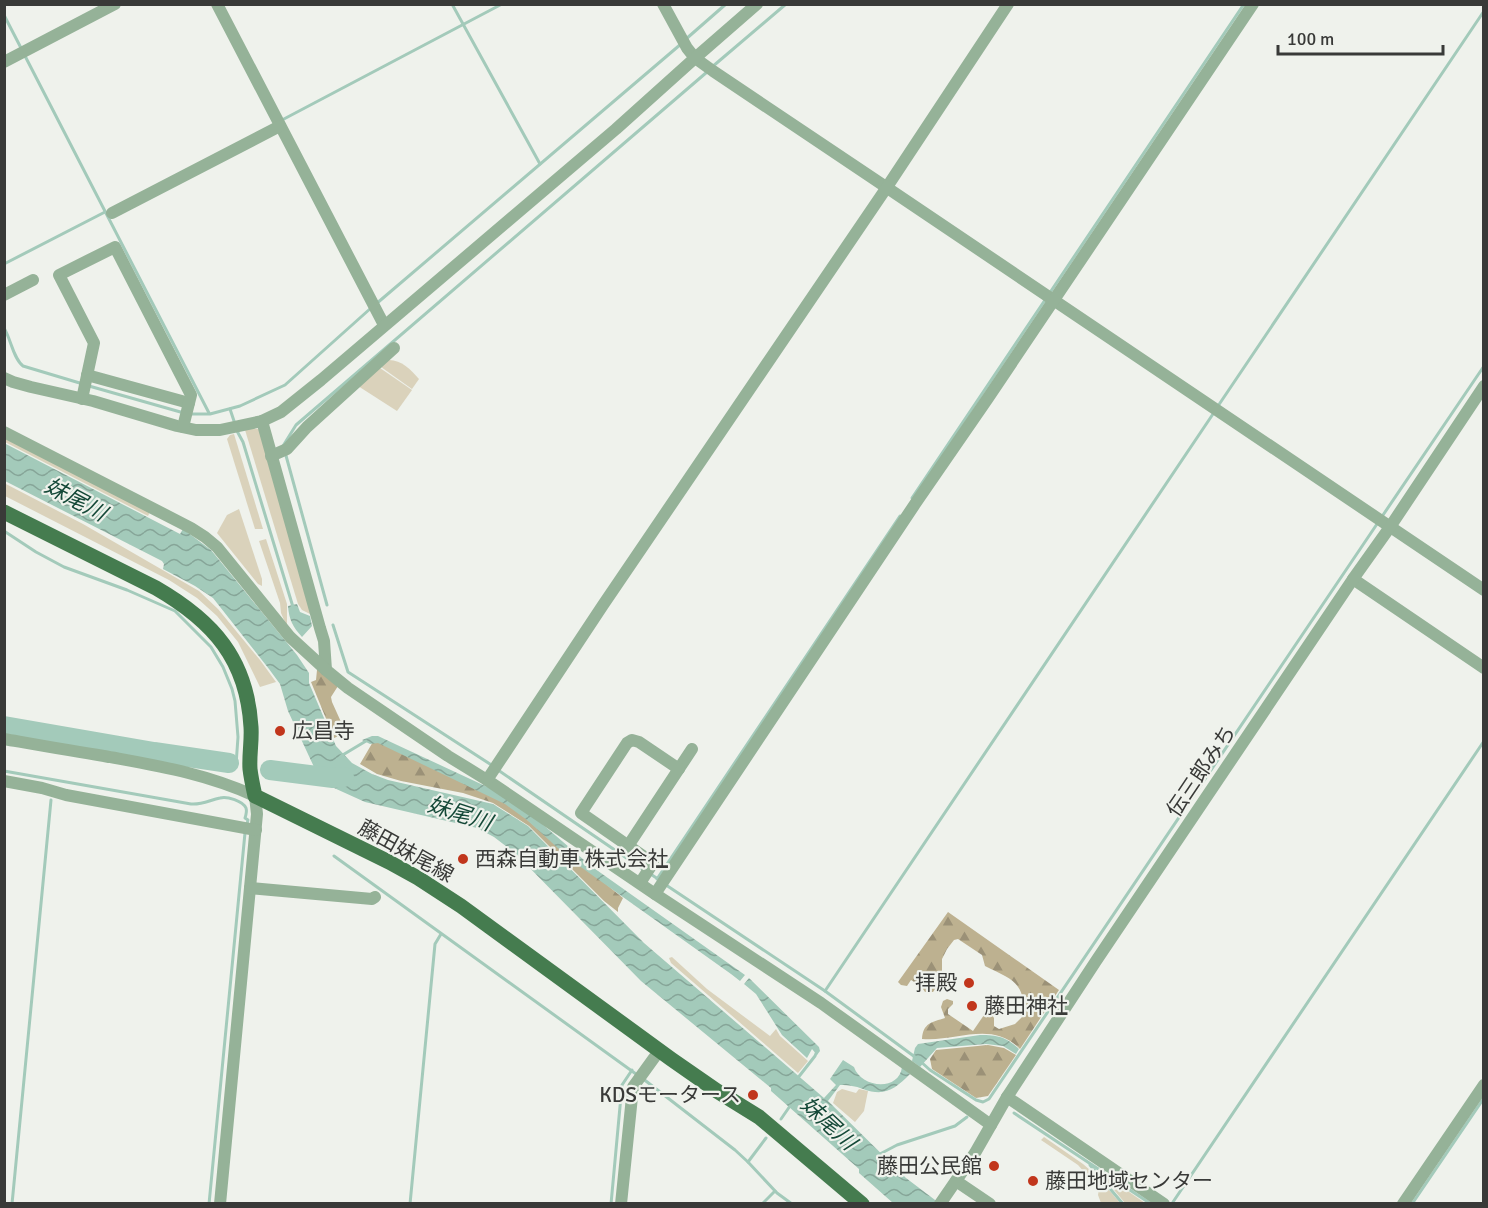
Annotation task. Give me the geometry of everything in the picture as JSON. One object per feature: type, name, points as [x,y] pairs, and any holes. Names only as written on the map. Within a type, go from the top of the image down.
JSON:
[{"type":"main road","points":[[4,512],[177,600],[219,638],[231,655],[248,703],[251,727],[250,768],[255,796]]},
{"type":"main road","name":"藤田妹尾線","points":[[255,796],[418,878],[461,906],[659,1051],[759,1117],[862,1203]]},
{"type":"street","points":[[4,62],[116,4]]},
{"type":"street","points":[[217,4],[384,325]]},
{"type":"street","points":[[663,4],[683,42],[695,58],[710,69],[1484,590]]},
{"type":"street","points":[[85,385],[208,431],[262,421],[281,412],[616,129],[758,4]]},
{"type":"street","points":[[492,772],[884,185],[1008,4]]},
{"type":"street","points":[[660,886],[915,504],[1049,297],[1253,4]]},
{"type":"street","points":[[112,213],[280,126]]},
{"type":"street","points":[[85,385],[94,343],[59,275],[115,247],[191,394],[184,423]]},
{"type":"street","points":[[4,295],[33,280]]},
{"type":"street","points":[[280,452],[394,348]]},
{"type":"street","points":[[4,378],[31,387],[85,385],[189,404]]},
{"type":"street","name":"伝三郎みち","points":[[944,1199],[975,1153],[1007,1097],[1096,961],[1353,579],[1383,523],[1484,386]]},
{"type":"street","points":[[262,421],[280,452],[324,642],[326,670]]},
{"type":"street","points":[[4,432],[205,537],[217,547],[290,637],[348,688],[448,756],[492,772],[645,875],[991,1125]]},
{"type":"street","points":[[1353,579],[1484,668]]},
{"type":"street","points":[[4,739],[184,771],[229,784],[255,796],[256,830],[220,1203]]},
{"type":"street","points":[[645,875],[653,863],[580,813],[627,743],[632,740],[639,742],[679,769]]},
{"type":"street","points":[[628,846],[692,749]]},
{"type":"street","points":[[4,781],[66,795],[256,830]]},
{"type":"street","points":[[250,888],[372,899],[375,897]]},
{"type":"street","points":[[621,1203],[633,1087],[659,1051]]},
{"type":"street","points":[[1403,1203],[1484,1085]]},
{"type":"street","points":[[1007,1097],[1164,1203]]},
{"type":"street","points":[[956,1181],[990,1203]]},
{"type":"shaded area","points":[[387,360],[401,363],[419,379],[412,389],[381,367]]},
{"type":"shaded area","points":[[380,368],[412,390],[397,411],[358,386]]},
{"type":"shaded area","points":[[258,429],[261,433],[312,615],[302,610],[298,604],[245,430]]},
{"type":"shaded area","points":[[234,434],[263,529],[255,529],[227,439]]},
{"type":"shaded area","points":[[4,437],[150,512],[148,516],[5,442]]},
{"type":"shaded area","points":[[4,483],[83,524],[199,591],[218,609],[276,682],[260,687],[238,642],[217,616],[197,598],[169,580],[5,496]]},
{"type":"shaded area","points":[[239,509],[262,579],[262,586],[217,533],[227,515]]},
{"type":"shaded area","points":[[266,539],[287,604],[287,627],[259,541]]},
{"type":"shaded area","points":[[672,957],[707,989],[770,1036],[776,1029],[780,1036],[808,1061],[798,1073],[671,963],[669,958]]},
{"type":"shaded area","points":[[842,1089],[856,1093],[859,1089],[868,1091],[864,1111],[855,1122],[833,1103],[837,1092]]},
{"type":"shaded area","points":[[1044,1137],[1098,1177],[1120,1203],[1101,1203],[1098,1195],[1099,1189],[1078,1165],[1041,1140]]},
{"type":"shaded area","points":[[1106,1176],[1145,1203],[1125,1203],[1104,1178]]},
{"type":"green space","points":[[320,669],[338,686],[331,697],[346,733],[334,738],[311,682],[316,680],[317,670]]},
{"type":"green space","points":[[374,740],[509,805],[623,898],[618,912],[604,901],[529,826],[493,803],[463,793],[377,774],[360,764]]},
{"type":"green space","points":[[948,912],[1059,990],[1020,1049],[1009,1040],[985,1034],[922,1039],[926,1026],[945,1018],[941,1007],[943,1001],[947,999],[953,1001],[948,1014],[973,1031],[984,1015],[990,1012],[994,1018],[994,1026],[999,1029],[1015,1024],[1025,1014],[1022,995],[1015,983],[985,966],[982,955],[958,939],[954,940],[942,959],[942,980],[933,992],[925,992],[921,986],[911,980],[907,986],[898,982]]},
{"type":"green space","points":[[988,1045],[1004,1048],[1016,1055],[988,1096],[976,1098],[932,1069],[930,1059],[936,1050]]},
{"type":"water","name":"妹尾川","points":[[4,443],[180,534],[183,529],[211,550],[297,655],[309,673],[309,683],[336,746],[352,763],[388,780],[493,804],[528,826],[644,943],[824,1098],[836,1085],[830,1079],[843,1060],[871,1083],[887,1084],[899,1075],[902,1067],[910,1074],[889,1090],[878,1092],[840,1085],[828,1101],[906,1178],[939,1203],[893,1203],[859,1173],[859,1169],[771,1091],[771,1088],[641,981],[516,854],[494,837],[477,828],[365,802],[323,783],[288,711],[280,684],[213,598],[163,569],[162,561],[5,481]]},
{"type":"water","points":[[297,604],[300,612],[310,616],[312,626],[302,637],[292,623],[288,606]]},
{"type":"water","points":[[378,736],[496,791],[541,823],[591,866],[745,975],[740,981],[571,860],[527,820],[505,804],[378,743],[370,744],[362,740]]},
{"type":"water","points":[[749,978],[819,1047],[820,1051],[817,1055],[812,1049],[807,1058],[782,1035],[756,994],[744,984]]},
{"type":"water","points":[[980,1035],[1001,1038],[1019,1049],[1016,1054],[1003,1046],[986,1044],[937,1048],[920,1067],[912,1061],[918,1044]]},
{"type":"waterway","points":[[452,4],[540,164]]},
{"type":"waterway","points":[[282,120],[502,4]]},
{"type":"waterway","points":[[686,39],[726,4]]},
{"type":"waterway","points":[[712,67],[786,4]]},
{"type":"waterway","points":[[1049,294],[1244,4]]},
{"type":"waterway","points":[[1218,406],[1484,11]]},
{"type":"waterway","points":[[4,15],[21,48]]},
{"type":"waterway","points":[[376,304],[681,44]]},
{"type":"waterway","points":[[24,54],[209,413]]},
{"type":"waterway","points":[[283,446],[296,425],[707,72]]},
{"type":"waterway","points":[[4,264],[105,212]]},
{"type":"waterway","points":[[912,498],[1045,300]]},
{"type":"waterway","points":[[190,414],[210,414],[240,406],[285,385],[371,308]]},
{"type":"waterway","points":[[4,328],[23,366],[83,384]]},
{"type":"waterway","points":[[1381,518],[1484,366]]},
{"type":"waterway","points":[[89,386],[184,413]]},
{"type":"waterway","points":[[230,409],[235,424]]},
{"type":"waterway","points":[[825,991],[1215,411]]},
{"type":"waterway","points":[[237,431],[243,442],[293,607]]},
{"type":"waterway","points":[[285,452],[327,605]]},
{"type":"waterway","points":[[657,879],[900,516]]},
{"type":"waterway","points":[[920,1061],[976,1100],[983,1102],[989,1099],[1377,524]]},
{"type":"waterway","points":[[4,531],[64,567],[127,590],[175,611],[211,647],[223,667],[235,701],[238,737],[236,765]]},
{"type":"waterway","points":[[333,625],[348,672],[493,766]]},
{"type":"waterway","points":[[4,726],[229,763]]},
{"type":"waterway","points":[[341,756],[366,741]]},
{"type":"waterway","points":[[1173,1202],[1484,741]]},
{"type":"waterway","points":[[270,770],[333,778],[344,777]]},
{"type":"waterway","points":[[498,770],[644,870]]},
{"type":"waterway","points":[[4,771],[191,804],[231,798],[242,803],[246,808],[247,824]]},
{"type":"waterway","points":[[12,1204],[51,800]]},
{"type":"waterway","points":[[209,1204],[245,833]]},
{"type":"waterway","points":[[334,856],[636,1074]]},
{"type":"waterway","points":[[649,873],[661,881]]},
{"type":"waterway","points":[[666,885],[825,991],[915,1057]]},
{"type":"waterway","points":[[410,1204],[435,944],[441,934]]},
{"type":"waterway","points":[[797,1079],[817,1051]]},
{"type":"waterway","points":[[611,1204],[622,1085],[632,1070]]},
{"type":"waterway","points":[[642,1078],[735,1150],[777,1193],[792,1204]]},
{"type":"waterway","points":[[1412,1204],[1484,1098]]},
{"type":"waterway","points":[[781,1119],[790,1106]]},
{"type":"waterway","points":[[1014,1113],[1151,1204]]},
{"type":"waterway","points":[[878,1155],[897,1145],[955,1126],[967,1117]]},
{"type":"waterway","points":[[748,1162],[766,1138]]},
{"type":"waterway","points":[[1090,1165],[1123,1204]]},
{"type":"waterway","points":[[762,1204],[775,1191]]},
{"type":"place","name":"広昌寺","points":[[280,731]]},
{"type":"place","name":"西森自動車 株式会社","points":[[463,859]]},
{"type":"place","name":"拝殿","points":[[969,983]]},
{"type":"place","name":"藤田神社","points":[[972,1006]]},
{"type":"place","name":"KDSモータース","points":[[753,1095]]},
{"type":"place","name":"藤田公民館","points":[[994,1166]]},
{"type":"place","name":"藤田地域センター","points":[[1033,1181]]}]
